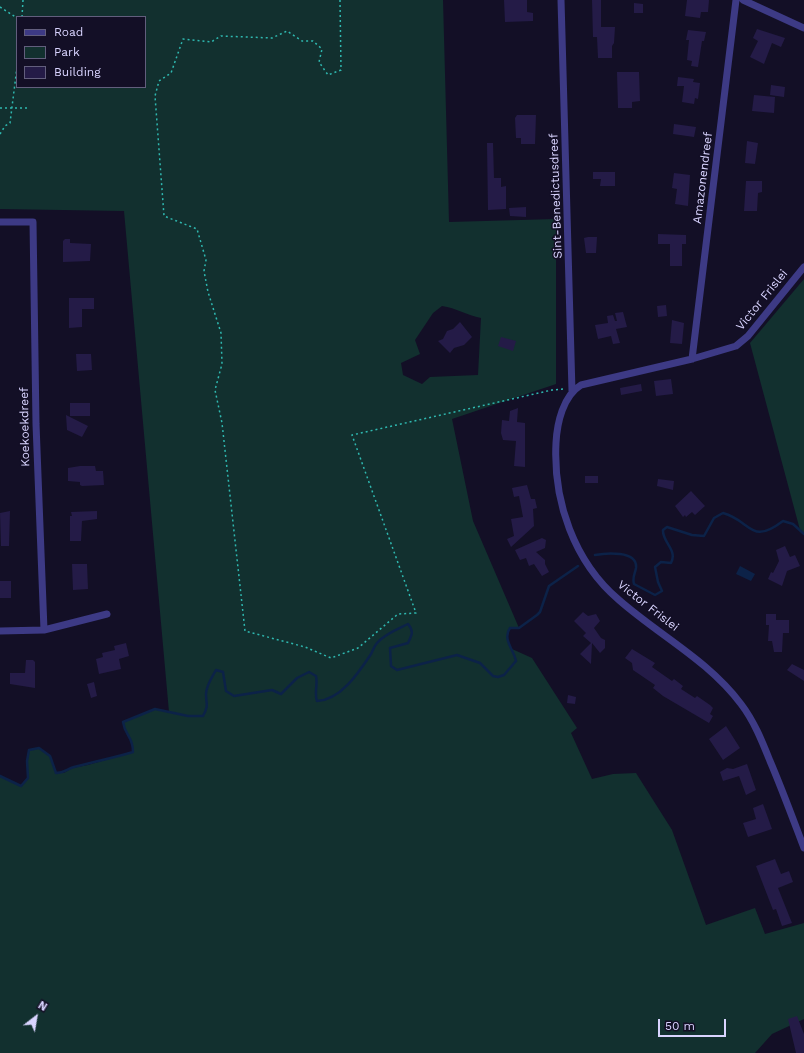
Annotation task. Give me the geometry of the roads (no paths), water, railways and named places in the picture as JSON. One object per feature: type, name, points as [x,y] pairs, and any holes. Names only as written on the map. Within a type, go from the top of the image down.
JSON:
[{"type":"street","name":"Sint-Benedictusdreef","points":[[561,0],[572,391]]},
{"type":"street","name":"Amazonendreef","points":[[692,359],[736,0]]},
{"type":"street","points":[[743,0],[804,28]]},
{"type":"street","name":"Koekoekdreef","points":[[0,222],[33,222],[36,424],[44,630]]},
{"type":"street","name":"Victor Frislei","points":[[804,267],[743,341],[726,350],[581,385],[572,391],[560,419],[557,433],[555,466],[560,504],[573,538],[597,577],[611,593],[628,607],[693,655],[716,676],[742,706],[758,733],[787,801],[804,848]]},
{"type":"street","points":[[0,631],[44,630],[107,614]]},
{"type":"water","points":[[740,566],[755,574],[751,581],[736,574]]},
{"type":"waterway","points":[[595,555],[613,553],[627,555],[632,558],[635,562],[636,568],[633,577],[634,584],[655,595],[662,591],[658,582],[655,567],[661,562],[671,563],[673,558],[673,554],[663,534],[663,530],[667,527],[692,535],[704,536],[714,518],[723,513],[733,517],[757,532],[772,528],[783,521],[793,524],[804,534]]},
{"type":"waterway","points":[[0,776],[21,786],[28,778],[27,761],[29,750],[39,748],[50,756],[56,773],[133,752],[132,743],[125,730],[123,722],[155,709],[188,716],[203,716],[207,707],[207,688],[216,670],[223,672],[226,691],[234,696],[272,690],[281,694],[297,678],[309,672],[316,676],[317,701],[326,699],[334,696],[355,677],[371,654],[374,647],[382,638],[408,624],[412,633],[408,643],[390,648],[391,666],[397,670],[457,655],[480,663],[493,676],[498,677],[504,675],[516,661],[507,636],[510,628],[519,628],[537,615],[540,612],[549,586],[578,566]]}]
